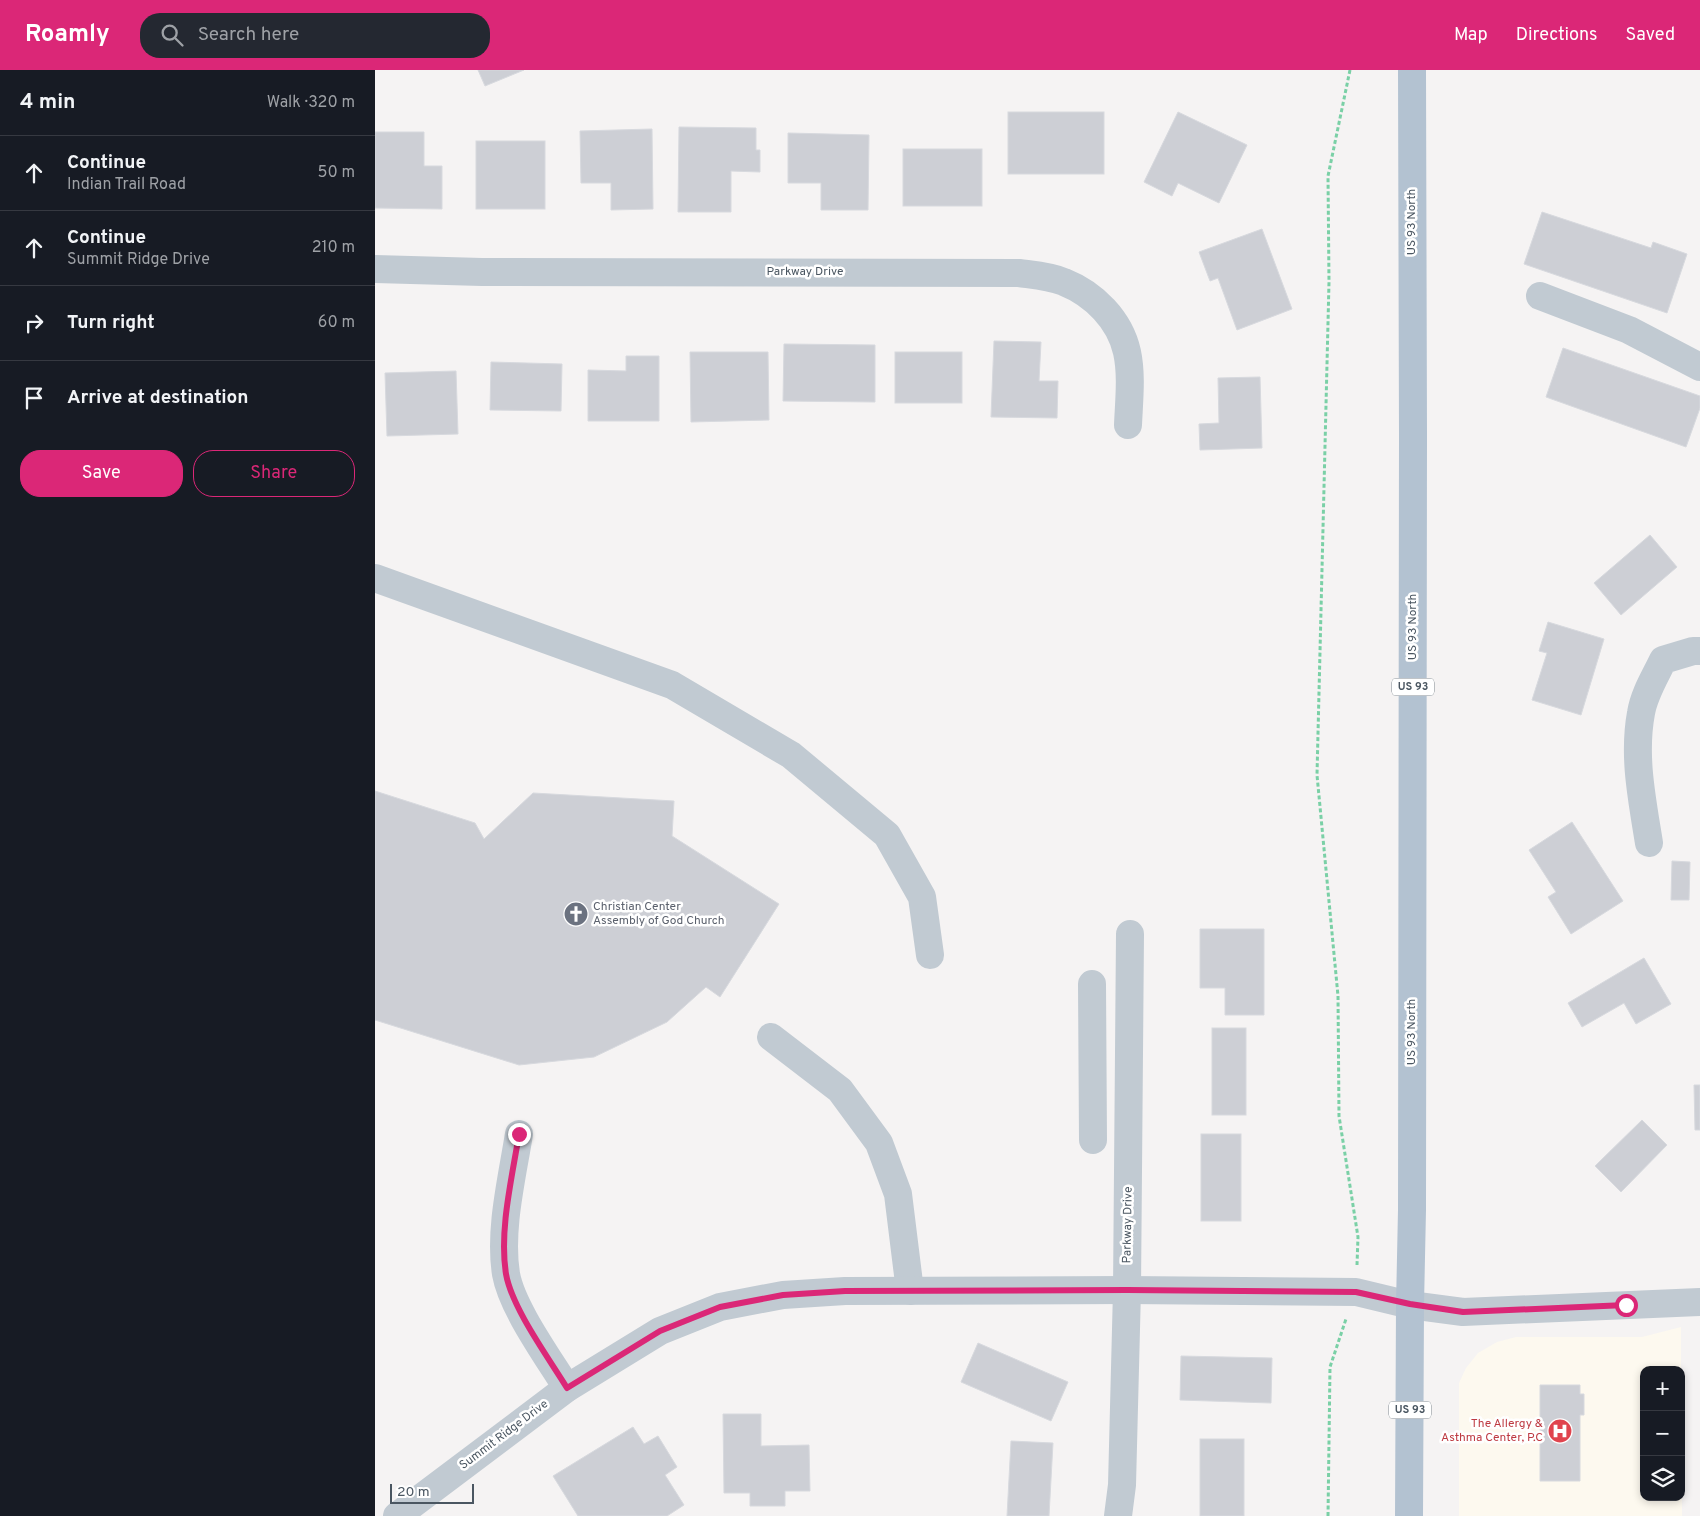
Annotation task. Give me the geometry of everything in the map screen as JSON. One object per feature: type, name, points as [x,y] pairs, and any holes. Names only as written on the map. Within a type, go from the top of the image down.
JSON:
[{"type":"main road","name":"US 93 North","points":[[1410,1304],[1413,1210],[1411,70]]},
{"type":"main road","name":"US 93","points":[[1409,1516],[1410,1304]]},
{"type":"street","name":"Parkway Drive","points":[[375,269],[482,272],[1019,273],[1042,276],[1064,282],[1085,293],[1103,308],[1117,327],[1127,351],[1129,369],[1129,425]]},
{"type":"street","points":[[1540,296],[1629,330],[1700,367]]},
{"type":"street","points":[[375,578],[673,685],[791,755],[887,835],[922,897],[930,955]]},
{"type":"street","points":[[1649,842],[1637,761],[1641,712],[1648,690],[1663,660],[1693,651],[1700,651]]},
{"type":"street","name":"Parkway Drive","points":[[1118,1516],[1122,1485],[1127,1290],[1130,934]]},
{"type":"street","points":[[1092,984],[1093,1140]]},
{"type":"street","points":[[771,1037],[840,1090],[879,1142],[898,1194],[909,1291]]},
{"type":"street","points":[[519,1134],[505,1227],[506,1274],[514,1298],[524,1317],[567,1388]]},
{"type":"street","name":"Summit Ridge Drive","points":[[397,1516],[567,1388],[660,1331],[720,1307],[783,1295],[845,1291],[1127,1290],[1356,1292],[1410,1304],[1463,1312],[1700,1302]]},
{"type":"path","points":[[1328,1516],[1330,1367],[1356,1292],[1358,1237],[1339,1116],[1338,996],[1317,775],[1329,292],[1328,176],[1349,70]]},
{"type":"shaded area","points":[[1681,1327],[1681,1366],[1640,1366],[1640,1501],[1682,1501],[1682,1516],[1459,1516],[1459,1383],[1466,1368],[1478,1353],[1497,1342],[1516,1337],[1642,1337]]},
{"type":"building","points":[[478,70],[524,70],[485,86]]},
{"type":"building","points":[[1008,112],[1104,112],[1104,174],[1008,174]]},
{"type":"building","points":[[1178,112],[1247,145],[1219,203],[1178,183],[1172,196],[1144,182]]},
{"type":"building","points":[[679,127],[756,128],[756,150],[760,150],[760,172],[731,171],[731,212],[678,212]]},
{"type":"building","points":[[652,129],[653,209],[611,210],[611,183],[581,183],[580,131]]},
{"type":"building","points":[[375,132],[424,132],[424,166],[442,166],[442,209],[375,208]]},
{"type":"building","points":[[788,133],[869,135],[868,210],[821,210],[821,183],[788,183]]},
{"type":"building","points":[[476,141],[545,141],[545,209],[476,209]]},
{"type":"building","points":[[903,149],[982,149],[982,206],[903,206]]},
{"type":"building","points":[[1542,212],[1651,248],[1653,242],[1687,254],[1667,313],[1524,264]]},
{"type":"building","points":[[1262,229],[1292,309],[1237,330],[1218,278],[1210,281],[1199,252]]},
{"type":"building","points":[[994,341],[1041,342],[1039,381],[1058,381],[1057,418],[991,417]]},
{"type":"building","points":[[784,344],[875,345],[875,402],[783,401]]},
{"type":"building","points":[[1563,348],[1700,396],[1700,408],[1686,447],[1546,397]]},
{"type":"building","points":[[690,352],[768,352],[769,420],[691,422]]},
{"type":"building","points":[[895,352],[962,352],[962,403],[895,403]]},
{"type":"building","points":[[626,356],[659,356],[659,421],[588,421],[588,370],[626,371]]},
{"type":"building","points":[[491,362],[562,364],[561,411],[490,410]]},
{"type":"building","points":[[456,371],[458,434],[387,436],[385,373]]},
{"type":"building","points":[[1260,377],[1262,448],[1200,450],[1199,424],[1219,423],[1218,378]]},
{"type":"building","points":[[1650,535],[1677,567],[1621,615],[1594,583]]},
{"type":"building","points":[[1548,622],[1604,639],[1581,715],[1532,700],[1547,653],[1539,651]]},
{"type":"building","points":[[375,791],[475,823],[484,839],[533,793],[674,801],[672,836],[779,904],[720,997],[706,987],[667,1022],[594,1057],[519,1065],[375,1020]]},
{"type":"building","points":[[1572,822],[1623,901],[1571,934],[1548,897],[1556,892],[1529,850]]},
{"type":"building","points":[[1672,861],[1690,862],[1689,900],[1671,900]]},
{"type":"building","points":[[1200,929],[1264,929],[1264,1015],[1225,1015],[1225,988],[1200,988]]},
{"type":"building","points":[[1644,958],[1671,1004],[1636,1024],[1624,1003],[1582,1027],[1568,1003]]},
{"type":"building","points":[[1212,1028],[1246,1028],[1246,1115],[1212,1115]]},
{"type":"building","points":[[1694,1085],[1700,1085],[1700,1130],[1695,1130]]},
{"type":"building","points":[[1642,1120],[1667,1145],[1621,1192],[1595,1166]]},
{"type":"building","points":[[1201,1134],[1241,1134],[1241,1221],[1201,1221]]},
{"type":"building","points":[[978,1343],[1068,1382],[1051,1421],[961,1382]]},
{"type":"building","points":[[1181,1356],[1272,1358],[1271,1403],[1180,1400]]},
{"type":"building","points":[[1540,1385],[1580,1385],[1580,1394],[1584,1394],[1584,1415],[1580,1415],[1580,1481],[1540,1481]]},
{"type":"building","points":[[723,1414],[761,1414],[761,1446],[809,1445],[810,1491],[785,1491],[785,1506],[750,1506],[750,1493],[724,1493]]},
{"type":"building","points":[[633,1427],[644,1444],[658,1436],[677,1467],[665,1475],[684,1505],[667,1516],[578,1516],[553,1476]]},
{"type":"building","points":[[1200,1439],[1244,1439],[1244,1516],[1200,1516]]},
{"type":"building","points":[[1011,1441],[1053,1443],[1049,1516],[1007,1516]]},
{"type":"place","name":"Christian Center Assembly of God Church","points":[[576,914]]},
{"type":"place","name":"The Allergy & Asthma Center, P.C","points":[[1560,1431]]},
{"type":"route","points":[[519,1134],[506,1214],[506,1274],[514,1298],[524,1317],[567,1388],[606,1362],[660,1331],[720,1307],[783,1295],[845,1291],[1127,1290],[1356,1292],[1410,1304],[1463,1312],[1626,1305]]}]
